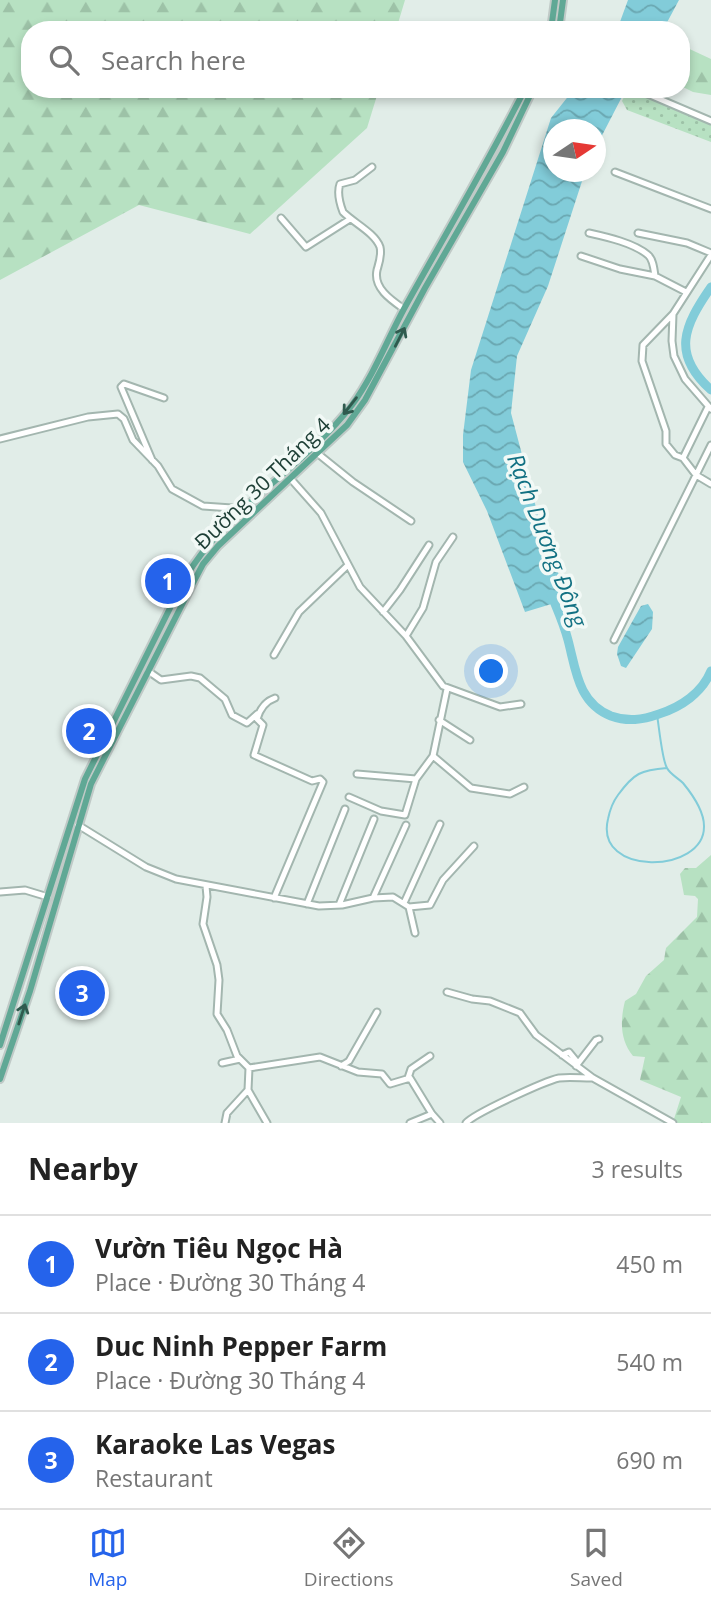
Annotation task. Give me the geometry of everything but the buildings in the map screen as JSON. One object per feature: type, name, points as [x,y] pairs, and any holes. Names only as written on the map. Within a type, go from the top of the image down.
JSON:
[{"type":"main road","points":[[552,21],[555,0]]},
{"type":"main road","points":[[560,21],[563,0]]},
{"type":"main road","name":"Đường 30 Tháng 4","points":[[0,1045],[85,779],[156,646],[203,564],[352,404],[495,149],[520,98]]},
{"type":"main road","name":"Đường 30 Tháng 4","points":[[0,1079],[30,991],[91,784],[148,671],[184,580],[207,546],[240,513],[317,453],[347,425],[381,373],[413,310],[502,152],[529,98]]},
{"type":"main road","points":[[495,149],[502,152]]},
{"type":"main road","points":[[437,254],[444,258]]},
{"type":"main road","points":[[374,368],[381,373]]},
{"type":"main road","points":[[184,580],[192,585]]},
{"type":"main road","points":[[70,823],[78,825]]},
{"type":"main road","points":[[19,986],[30,991]]},
{"type":"street","points":[[657,98],[711,121]]},
{"type":"street","points":[[373,167],[355,180],[339,186],[341,207],[350,219],[377,243],[381,255],[377,282],[387,296],[404,309]]},
{"type":"street","points":[[615,172],[711,209]]},
{"type":"street","points":[[281,218],[306,247],[350,219]]},
{"type":"street","points":[[589,233],[620,240],[647,254],[655,276]]},
{"type":"street","points":[[638,233],[687,243],[710,256],[673,314],[643,345],[641,353],[655,404],[666,431],[666,444],[675,455],[683,458],[696,475],[711,484]]},
{"type":"street","points":[[581,256],[620,270],[655,276],[687,292]]},
{"type":"street","points":[[673,314],[674,356],[685,379],[710,408],[683,458]]},
{"type":"street","points":[[152,461],[121,387],[124,384],[164,398]]},
{"type":"street","points":[[0,439],[115,413],[124,419],[133,440],[166,477],[172,489],[203,506],[232,508],[240,513]]},
{"type":"street","points":[[614,640],[711,445]]},
{"type":"street","points":[[317,453],[353,482],[411,521]]},
{"type":"street","points":[[287,475],[321,513],[360,587],[406,636],[439,682],[447,689],[500,708],[521,704]]},
{"type":"street","points":[[406,636],[423,608],[436,562],[453,537]]},
{"type":"street","points":[[383,612],[429,545]]},
{"type":"street","points":[[274,655],[299,612],[348,565]]},
{"type":"street","points":[[148,671],[161,681],[191,676],[200,678],[225,699],[232,715],[245,722],[275,698]]},
{"type":"street","points":[[349,797],[377,810],[403,816],[406,813],[416,779],[433,756],[447,689]]},
{"type":"street","points":[[260,712],[257,719],[263,724],[263,729],[254,755],[313,781],[320,779],[323,782],[274,898]]},
{"type":"street","points":[[439,720],[470,740]]},
{"type":"street","points":[[433,756],[471,788],[510,794],[524,787]]},
{"type":"street","points":[[357,774],[416,779]]},
{"type":"street","points":[[307,904],[345,809]]},
{"type":"street","points":[[340,905],[374,819]]},
{"type":"street","points":[[415,933],[407,905],[440,824]]},
{"type":"street","points":[[78,825],[159,874],[206,886],[307,904],[340,905],[393,897],[407,905],[430,905],[443,880],[474,846]]},
{"type":"street","points":[[373,898],[406,825]]},
{"type":"street","points":[[206,886],[203,924],[217,965],[219,980],[216,1014],[227,1030],[235,1052],[249,1068],[248,1090],[267,1123]]},
{"type":"street","points":[[0,892],[15,889],[48,897]]},
{"type":"street","points":[[447,992],[490,1001],[520,1013],[536,1035],[593,1079],[671,1122]]},
{"type":"street","points":[[341,1066],[349,1061],[377,1012]]},
{"type":"street","points":[[577,1065],[599,1039]]},
{"type":"street","points":[[408,1078],[411,1069],[430,1056]]},
{"type":"street","points":[[249,1068],[320,1057],[365,1074],[382,1074],[390,1084],[413,1079],[413,1085],[440,1123]]},
{"type":"street","points":[[222,1063],[240,1059]]},
{"type":"street","points":[[466,1123],[477,1113],[548,1082],[561,1078],[593,1079]]},
{"type":"street","points":[[215,1123],[225,1121],[230,1108],[248,1090]]},
{"type":"street","points":[[410,1123],[432,1114]]},
{"type":"green space","points":[[0,0],[405,0],[399,21],[21,21],[21,98],[376,98],[367,128],[250,234],[139,205],[0,280]]},
{"type":"green space","points":[[690,49],[711,59],[711,95],[690,90]]},
{"type":"green space","points":[[624,98],[653,98],[711,122],[711,142],[627,110],[622,101]]},
{"type":"green space","points":[[711,855],[711,1123],[678,1123],[674,1119],[681,1097],[640,1080],[645,1057],[633,1056],[629,1050],[623,1037],[622,1016],[625,1001],[636,994],[646,976],[664,960],[666,948],[697,917],[698,899],[684,895],[680,874],[685,868],[696,868]]},
{"type":"water","points":[[628,0],[679,0],[668,21],[620,21]]},
{"type":"water","points":[[567,98],[621,98],[606,128],[606,119],[551,119]]},
{"type":"water","points":[[543,143],[543,182],[582,182],[548,286],[517,356],[511,413],[542,530],[568,599],[525,612],[487,511],[463,462],[463,435],[471,370]]},
{"type":"water","points":[[648,604],[653,612],[652,629],[626,668],[621,666],[618,647],[641,606]]},
{"type":"waterway","name":"Rạch Dương Đông","points":[[711,287],[694,314],[686,340],[690,364],[711,390]]},
{"type":"waterway","name":"Rạch Dương Đông","points":[[551,594],[580,684],[591,703],[611,716],[635,720],[667,711],[696,692],[711,671]]},
{"type":"waterway","points":[[657,715],[665,764],[694,798],[704,826],[700,842],[687,853],[670,860],[651,862],[632,859],[617,851],[608,838],[608,819],[612,806],[634,777],[651,770],[667,768]]},
{"type":"place","name":"Vườn Tiêu Ngọc Hà","points":[[168,581]]},
{"type":"place","name":"Duc Ninh Pepper Farm","points":[[89,731]]},
{"type":"place","name":"Karaoke Las Vegas","points":[[82,993]]}]
